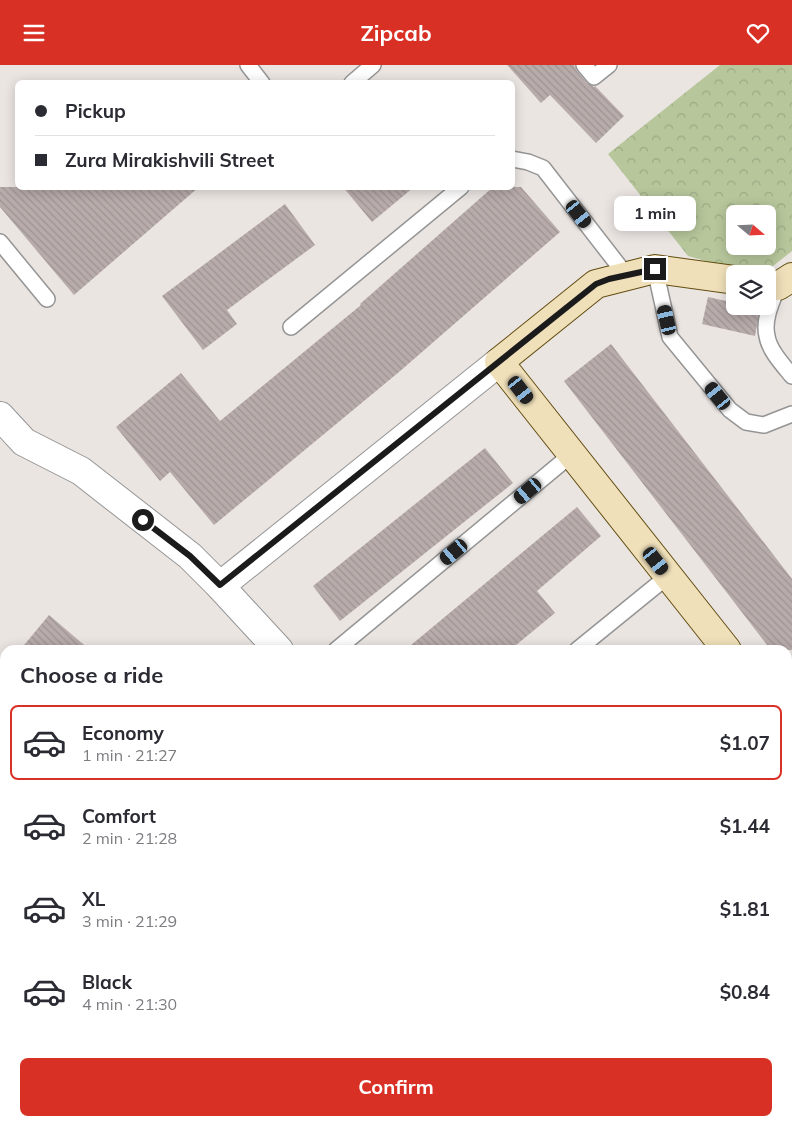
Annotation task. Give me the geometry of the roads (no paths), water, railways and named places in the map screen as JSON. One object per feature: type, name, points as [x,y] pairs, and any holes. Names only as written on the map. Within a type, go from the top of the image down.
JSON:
[{"type":"street","points":[[220,585],[596,284],[655,269],[726,279]]},
{"type":"street","points":[[499,362],[723,645]]},
{"type":"street","points":[[0,416],[24,442],[81,471],[190,556],[220,585],[274,645]]},
{"type":"lane","points":[[248,65],[260,80]]},
{"type":"lane","points":[[356,80],[373,65]]},
{"type":"lane","points":[[584,65],[594,77],[609,65]]},
{"type":"lane","points":[[515,160],[543,168],[626,275]]},
{"type":"lane","points":[[291,327],[457,190]]},
{"type":"lane","points":[[0,242],[47,299]]},
{"type":"lane","points":[[655,269],[670,337],[730,410],[746,422],[764,425],[792,415]]},
{"type":"lane","points":[[779,283],[768,312],[766,336],[777,357],[792,376]]},
{"type":"lane","points":[[342,645],[572,454]]},
{"type":"lane","points":[[582,645],[668,576]]}]
